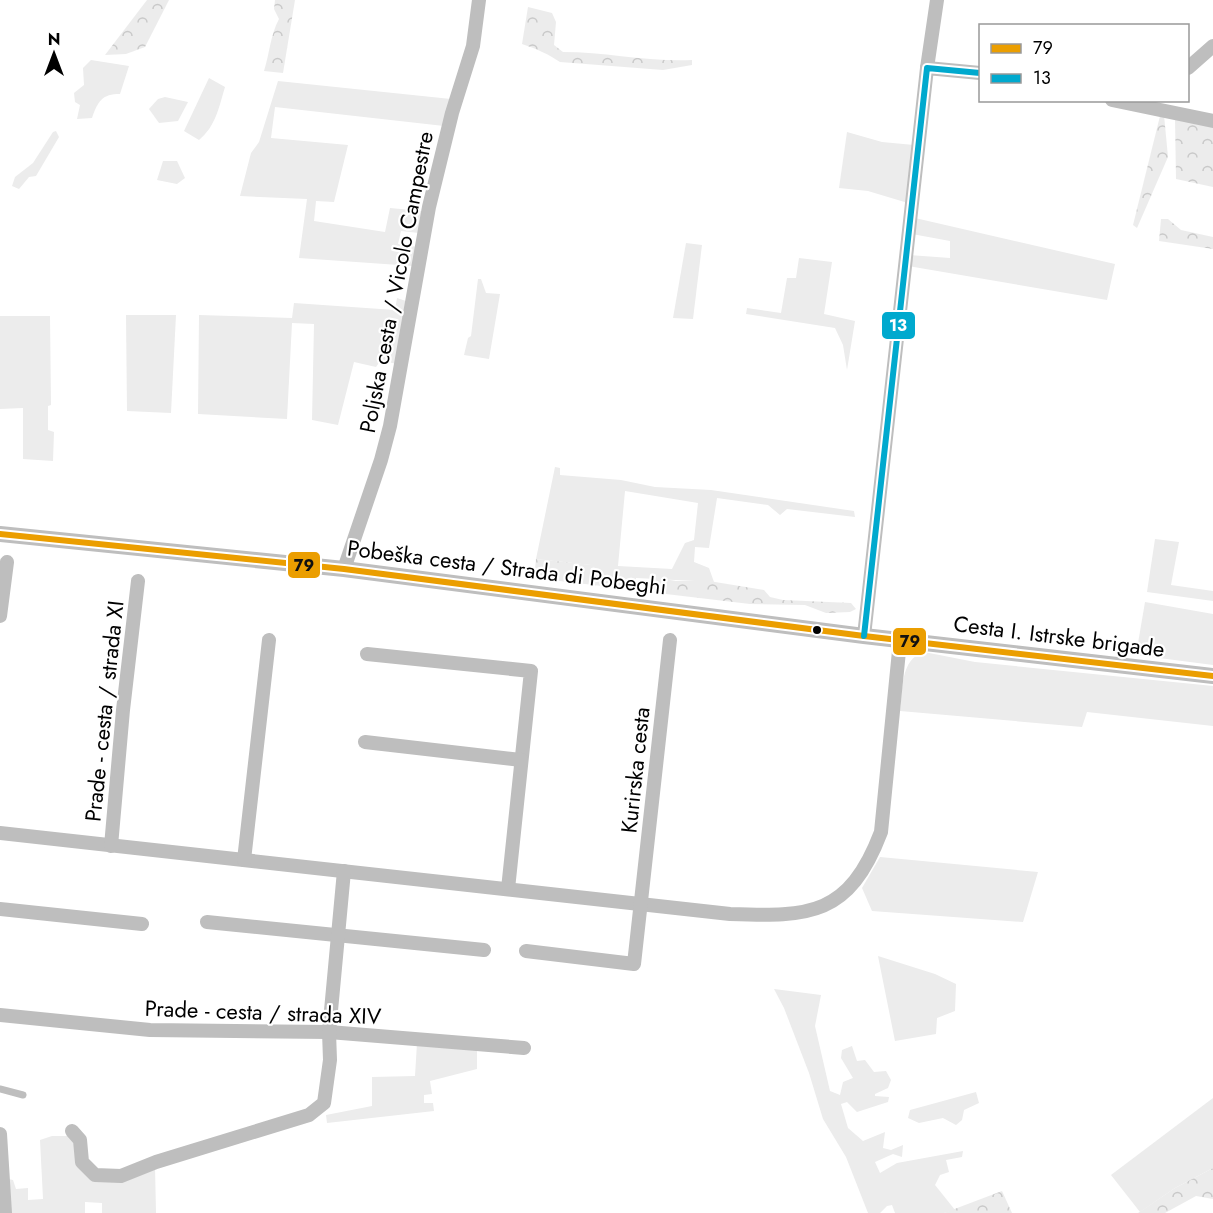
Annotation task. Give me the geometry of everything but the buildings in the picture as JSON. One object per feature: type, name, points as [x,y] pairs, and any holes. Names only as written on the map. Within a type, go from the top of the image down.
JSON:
[{"type":"street","name":"Poljska cesta / Vicolo Campestre","points":[[344,570],[390,426],[429,207],[452,113],[473,46],[479,0]]},
{"type":"street","points":[[864,636],[927,68],[937,0]]},
{"type":"street","points":[[1189,67],[1213,46]]},
{"type":"street","points":[[927,68],[979,73]]},
{"type":"street","points":[[1130,102],[1158,105],[1213,121]]},
{"type":"street","name":"Pobeška cesta / Strada di Pobeghi","points":[[0,534],[344,570],[900,641]]},
{"type":"street","points":[[0,616],[7,562]]},
{"type":"street","name":"Prade - cesta / strada XI","points":[[111,846],[123,710],[138,581]]},
{"type":"street","points":[[244,860],[269,640]]},
{"type":"street","name":"Kurirska cesta","points":[[526,951],[634,964],[670,640]]},
{"type":"street","points":[[0,833],[730,914],[776,916],[806,913],[834,900],[853,884],[870,861],[881,832],[900,641]]},
{"type":"street","name":"Cesta I. Istrske brigade","points":[[900,641],[1213,676]]},
{"type":"street","points":[[367,654],[531,671],[508,889]]},
{"type":"street","points":[[365,742],[521,760]]},
{"type":"street","points":[[72,1131],[80,1140],[82,1162],[95,1175],[121,1176],[156,1162],[309,1115],[324,1103],[330,1060],[330,1032],[344,871]]},
{"type":"street","points":[[0,909],[142,924]]},
{"type":"street","points":[[207,922],[484,950]]},
{"type":"street","name":"Prade - cesta / strada XIV","points":[[0,1015],[150,1030],[330,1032],[524,1048]]},
{"type":"street","points":[[0,1134],[5,1213]]},
{"type":"lane","points":[[0,1089],[22,1095]]},
{"type":"green space","points":[[147,0],[169,0],[145,47],[126,54],[105,55]]},
{"type":"green space","points":[[275,0],[295,0],[283,73],[264,71],[279,19],[274,9]]},
{"type":"green space","points":[[528,7],[552,13],[556,22],[554,45],[563,52],[659,60],[692,60],[692,65],[663,70],[560,62],[522,44]]},
{"type":"green space","points":[[91,60],[129,66],[120,94],[105,97],[96,107],[92,118],[77,119],[80,105],[75,102],[74,93],[84,85],[83,68]]},
{"type":"green space","points":[[209,78],[225,87],[213,122],[199,140],[184,131]]},
{"type":"green space","points":[[278,81],[451,99],[444,126],[275,107],[271,138],[348,145],[334,202],[316,201],[314,221],[385,232],[390,208],[422,211],[419,233],[401,231],[398,244],[418,247],[413,266],[299,258],[307,199],[240,196],[251,153],[259,142]]},
{"type":"green space","points":[[165,97],[188,102],[178,121],[159,123],[149,109],[158,99]]},
{"type":"green space","points":[[1161,112],[1164,115],[1168,157],[1137,228],[1133,225]]},
{"type":"green space","points":[[1175,119],[1213,123],[1213,187],[1176,179]]},
{"type":"green space","points":[[56,131],[59,137],[36,176],[29,177],[19,189],[12,186],[15,177],[33,163],[53,132]]},
{"type":"green space","points":[[847,132],[882,142],[914,145],[908,203],[868,191],[839,188]]},
{"type":"green space","points":[[163,161],[177,161],[185,178],[177,184],[157,180]]},
{"type":"green space","points":[[915,218],[1115,264],[1107,300],[908,266],[909,255],[950,258],[950,241],[912,234]]},
{"type":"green space","points":[[1161,219],[1168,219],[1181,230],[1213,237],[1213,249],[1159,241]]},
{"type":"green space","points":[[686,243],[702,245],[693,319],[673,318]]},
{"type":"green space","points":[[799,258],[832,262],[824,314],[855,321],[847,370],[843,345],[835,328],[746,314],[747,308],[781,313],[787,278],[796,278]]},
{"type":"green space","points":[[478,279],[481,279],[486,293],[500,294],[489,359],[464,355],[468,338],[471,336]]},
{"type":"green space","points":[[397,298],[406,301],[396,364],[381,360],[376,367],[354,362],[338,425],[312,420],[314,324],[292,323],[287,419],[198,414],[199,315],[292,318],[294,303],[395,310]]},
{"type":"green space","points":[[126,315],[176,315],[171,413],[127,411]]},
{"type":"green space","points":[[0,316],[50,316],[51,405],[48,406],[48,430],[54,432],[53,461],[23,459],[23,408],[0,409]]},
{"type":"green space","points":[[555,467],[560,468],[560,475],[621,480],[655,487],[711,490],[854,511],[855,517],[787,509],[780,515],[768,505],[717,498],[709,548],[695,547],[694,562],[709,568],[714,582],[636,578],[636,585],[599,579],[597,570],[591,565],[536,559]],"holes":[[[625,491],[698,503],[694,540],[685,543],[672,569],[618,566]]]},
{"type":"green space","points":[[1155,539],[1179,542],[1171,585],[1213,591],[1213,601],[1147,592]]},
{"type":"green space","points":[[536,559],[592,565],[597,570],[599,579],[636,585],[636,590],[534,578]]},
{"type":"green space","points":[[653,577],[676,581],[709,581],[764,590],[770,597],[783,600],[851,603],[856,609],[850,612],[826,613],[805,605],[750,604],[649,592],[648,584]]},
{"type":"green space","points":[[1145,602],[1213,614],[1213,665],[1136,655]]},
{"type":"green space","points":[[924,652],[975,662],[1213,686],[1213,726],[1087,712],[1082,727],[900,711],[907,668],[916,656]]},
{"type":"green space","points":[[880,857],[1038,872],[1023,922],[872,911],[862,888]]},
{"type":"green space","points":[[878,956],[935,974],[956,984],[955,1011],[937,1018],[936,1034],[895,1041]]},
{"type":"green space","points":[[774,989],[821,995],[815,1026],[830,1091],[840,1095],[843,1082],[853,1078],[841,1058],[842,1050],[852,1046],[857,1061],[865,1060],[874,1072],[886,1071],[891,1080],[888,1088],[875,1096],[889,1097],[888,1102],[857,1112],[847,1102],[841,1104],[848,1128],[863,1141],[885,1132],[883,1148],[891,1150],[903,1145],[902,1157],[893,1154],[875,1162],[880,1173],[897,1163],[963,1151],[962,1157],[946,1160],[949,1172],[940,1175],[935,1185],[955,1210],[944,1213],[895,1213],[892,1205],[887,1206],[880,1213],[868,1213],[846,1157],[823,1119],[809,1073],[784,1008]]},
{"type":"green space","points":[[417,1043],[477,1048],[477,1069],[430,1081],[432,1094],[424,1095],[424,1103],[433,1103],[434,1111],[327,1123],[326,1115],[372,1106],[372,1077],[415,1076]]},
{"type":"green space","points":[[976,1092],[979,1103],[964,1110],[962,1120],[956,1125],[943,1118],[919,1123],[908,1118],[910,1110]]},
{"type":"green space","points":[[1213,1098],[1213,1168],[1175,1188],[1140,1212],[1111,1175]]},
{"type":"green space","points":[[52,1136],[79,1136],[85,1165],[113,1177],[127,1179],[135,1177],[155,1166],[156,1213],[102,1213],[102,1203],[85,1202],[85,1213],[9,1213],[8,1179],[13,1180],[16,1189],[28,1188],[28,1200],[43,1199],[40,1140]]},
{"type":"green space","points":[[1213,1168],[1213,1199],[1196,1196],[1165,1213],[1138,1213],[1175,1188]]},
{"type":"green space","points":[[1002,1191],[1012,1213],[944,1213]]},
{"type":"transit line","name":"13","points":[[864,636],[927,68],[979,73]]},
{"type":"transit line","name":"79","points":[[0,534],[344,569],[864,636],[1213,676]]}]
